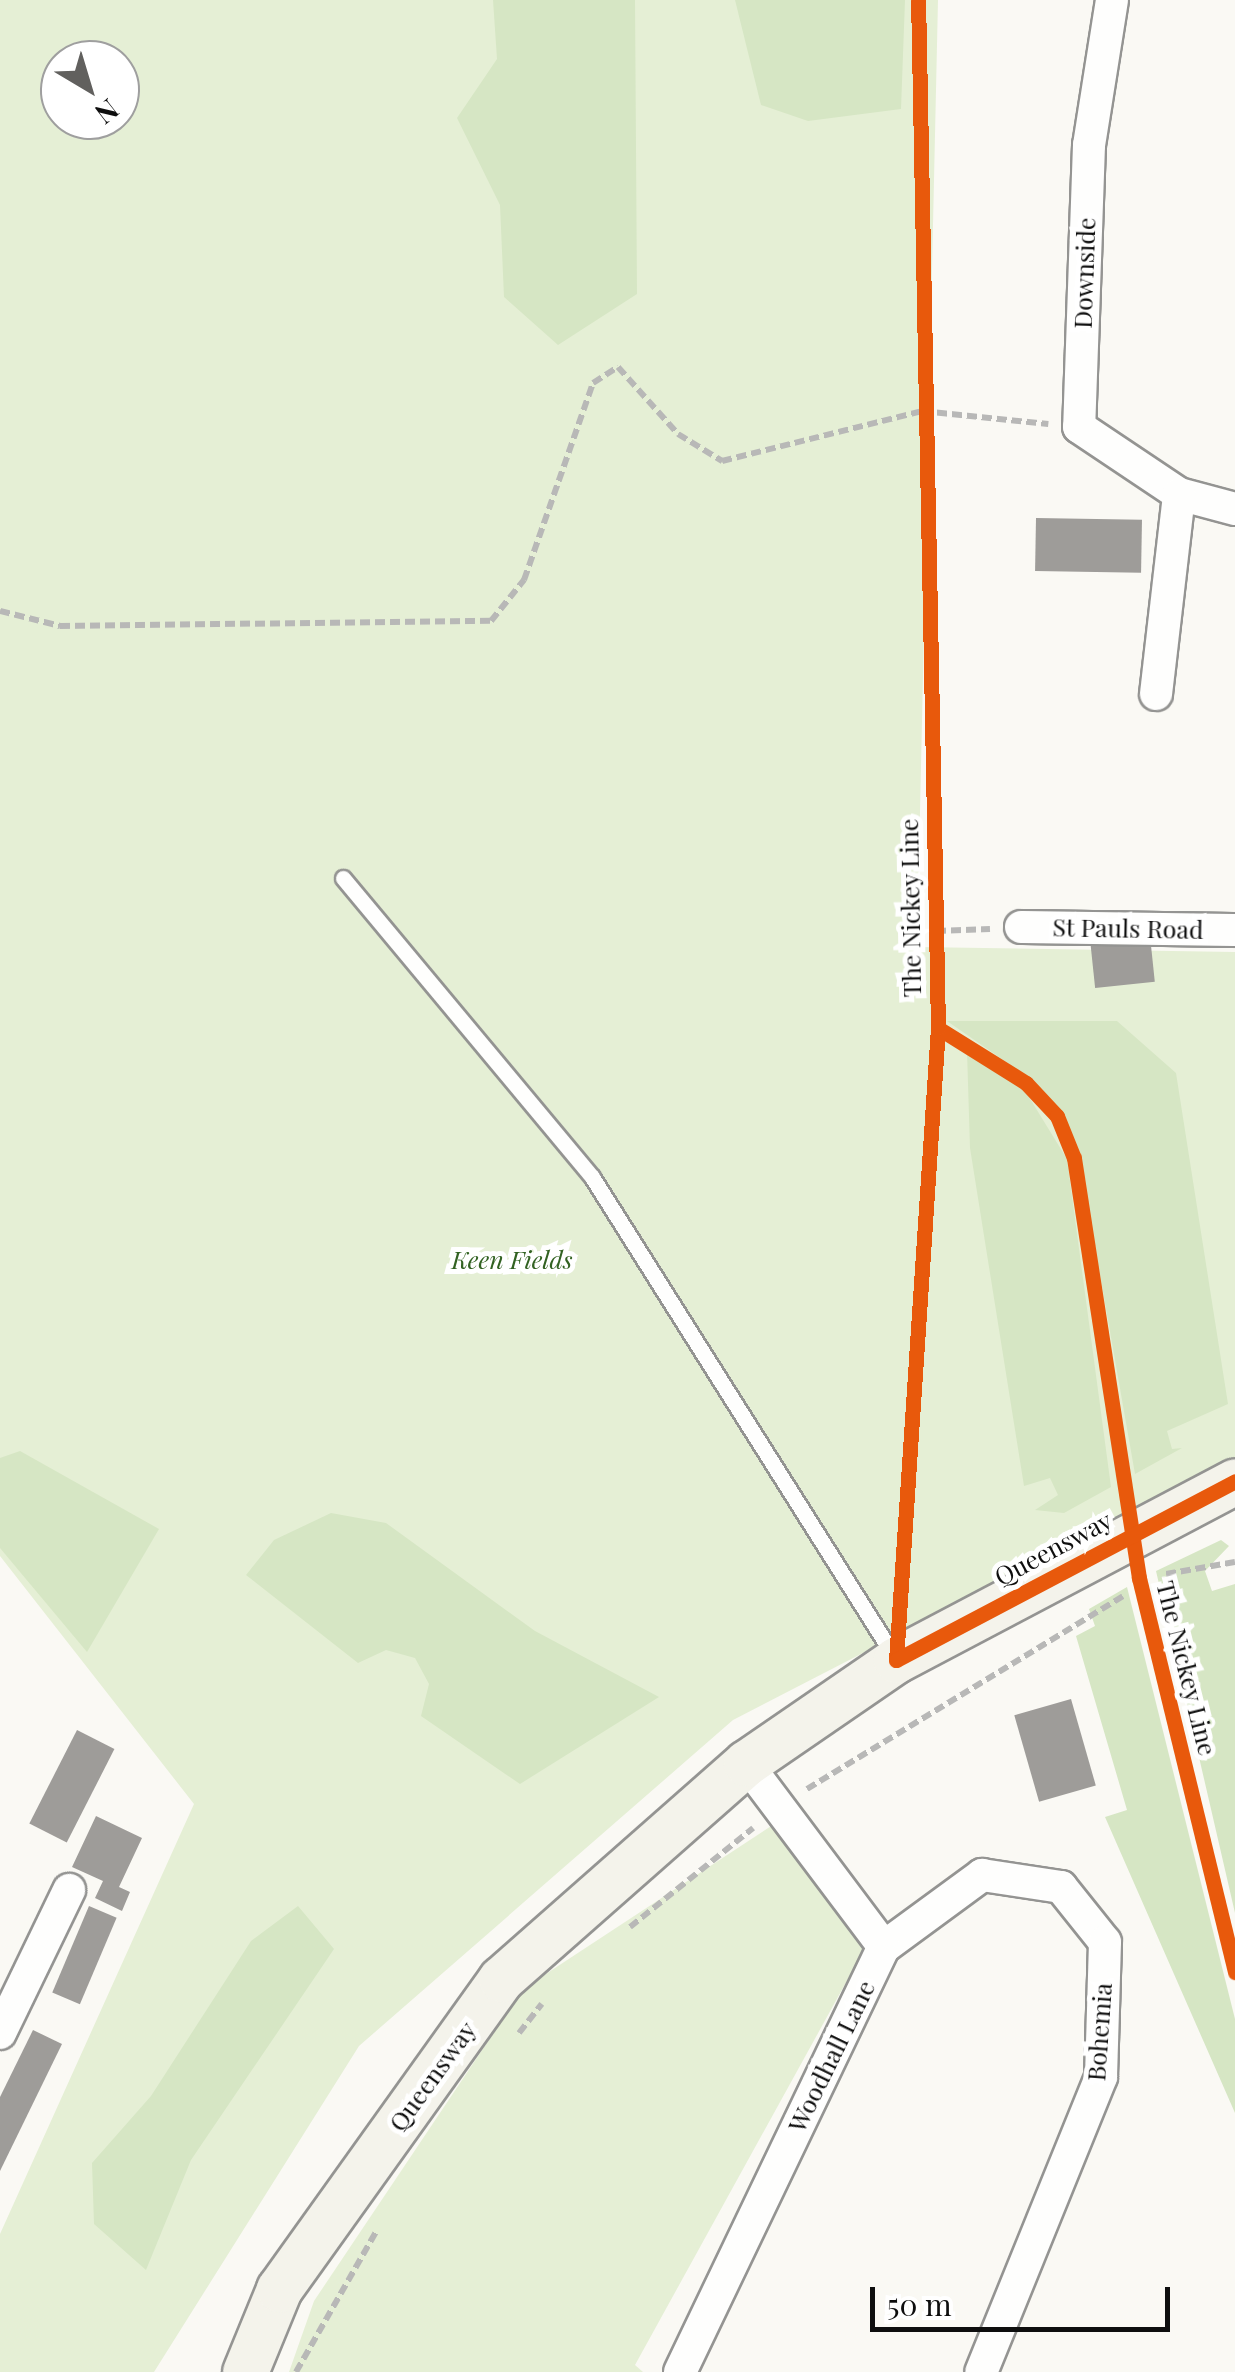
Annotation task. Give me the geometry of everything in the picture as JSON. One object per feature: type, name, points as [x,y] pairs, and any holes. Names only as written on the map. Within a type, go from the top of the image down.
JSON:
[{"type":"main road","name":"Queensway","points":[[246,2372],[279,2289],[501,1979],[746,1763],[896,1660],[1235,1481]]},
{"type":"street","name":"Downside","points":[[1078,427],[1089,145],[1112,0]]},
{"type":"street","points":[[1078,427],[1179,494],[1235,509]]},
{"type":"street","points":[[1156,694],[1179,494]]},
{"type":"street","name":"St Pauls Road","points":[[1021,927],[1235,930]]},
{"type":"street","points":[[746,1763],[884,1947]]},
{"type":"street","name":"Bohemia","points":[[884,1947],[982,1874],[1060,1887],[1104,1942],[1101,2078],[981,2372]]},
{"type":"street","points":[[0,2033],[68,1890]]},
{"type":"street","name":"Woodhall Lane","points":[[680,2372],[884,1947]]},
{"type":"lane","points":[[342,878],[592,1177],[896,1660]]},
{"type":"path","points":[[0,611],[60,626],[491,621],[524,580],[593,382],[618,366],[678,434],[722,462],[922,411],[1078,427]]},
{"type":"path","points":[[922,391],[922,430]]},
{"type":"path","points":[[936,931],[1021,927]]},
{"type":"path","points":[[896,1660],[938,1028]]},
{"type":"path","points":[[1166,1574],[1235,1562]]},
{"type":"path","points":[[613,1940],[778,1807],[1122,1596]]},
{"type":"path","points":[[504,2052],[553,1989]]},
{"type":"path","points":[[296,2372],[388,2211]]},
{"type":"green space","name":"Keen Fields","points":[[0,0],[938,0],[917,947],[1235,952],[1235,1461],[733,1720],[359,2046],[154,2372],[0,2372],[0,2234],[194,1804],[0,1556]]},
{"type":"green space","points":[[493,0],[635,0],[637,294],[558,345],[504,297],[500,205],[457,118],[497,59]]},
{"type":"green space","points":[[735,0],[905,0],[901,109],[808,121],[761,105]]},
{"type":"green space","points":[[947,1021],[1117,1021],[1176,1073],[1228,1404],[1167,1431],[1172,1449],[1182,1448],[1135,1474],[1079,1155],[1032,1080]]},
{"type":"green space","points":[[967,1051],[1024,1089],[1067,1159],[1111,1487],[1064,1513],[1035,1510],[1058,1495],[1050,1478],[1024,1486],[970,1148]]},
{"type":"green space","points":[[20,1451],[159,1529],[87,1652],[0,1548],[0,1458]]},
{"type":"green space","points":[[331,1513],[386,1523],[535,1631],[659,1697],[520,1784],[421,1716],[429,1684],[415,1658],[386,1650],[358,1663],[246,1575],[274,1540]]},
{"type":"green space","points":[[1221,1540],[1229,1546],[1205,1571],[1212,1591],[1235,1584],[1235,1913],[1156,1571]]},
{"type":"green space","points":[[1127,1587],[1235,2019],[1235,2113],[1105,1817],[1127,1810],[1076,1636],[1095,1626],[1089,1609]]},
{"type":"green space","points":[[785,1817],[876,1928],[635,2365],[643,2372],[289,2372],[314,2301],[523,1989]]},
{"type":"green space","points":[[298,1906],[334,1949],[191,2160],[146,2270],[94,2224],[92,2163],[151,2096],[251,1941]]},
{"type":"building","points":[[1036,518],[1142,520],[1141,573],[1035,571]]},
{"type":"building","points":[[1150,936],[1155,982],[1095,988],[1090,942]]},
{"type":"building","points":[[1071,1699],[1096,1786],[1039,1802],[1014,1715]]},
{"type":"building","points":[[77,1730],[114,1749],[67,1843],[29,1824]]},
{"type":"building","points":[[96,1816],[142,1838],[119,1887],[130,1892],[122,1911],[95,1898],[103,1881],[72,1867]]},
{"type":"building","points":[[89,1906],[117,1918],[80,2004],[52,1993]]},
{"type":"building","points":[[33,2030],[62,2044],[0,2171],[0,2097]]},
{"type":"cycle path","name":"The Nickey Line","points":[[896,1660],[938,1028],[918,0]]},
{"type":"cycle path","name":"The Nickey Line","points":[[938,1028],[1026,1083],[1057,1116],[1074,1158],[1139,1578],[1235,1973]]},
{"type":"cycle path","points":[[896,1660],[1235,1481]]}]
